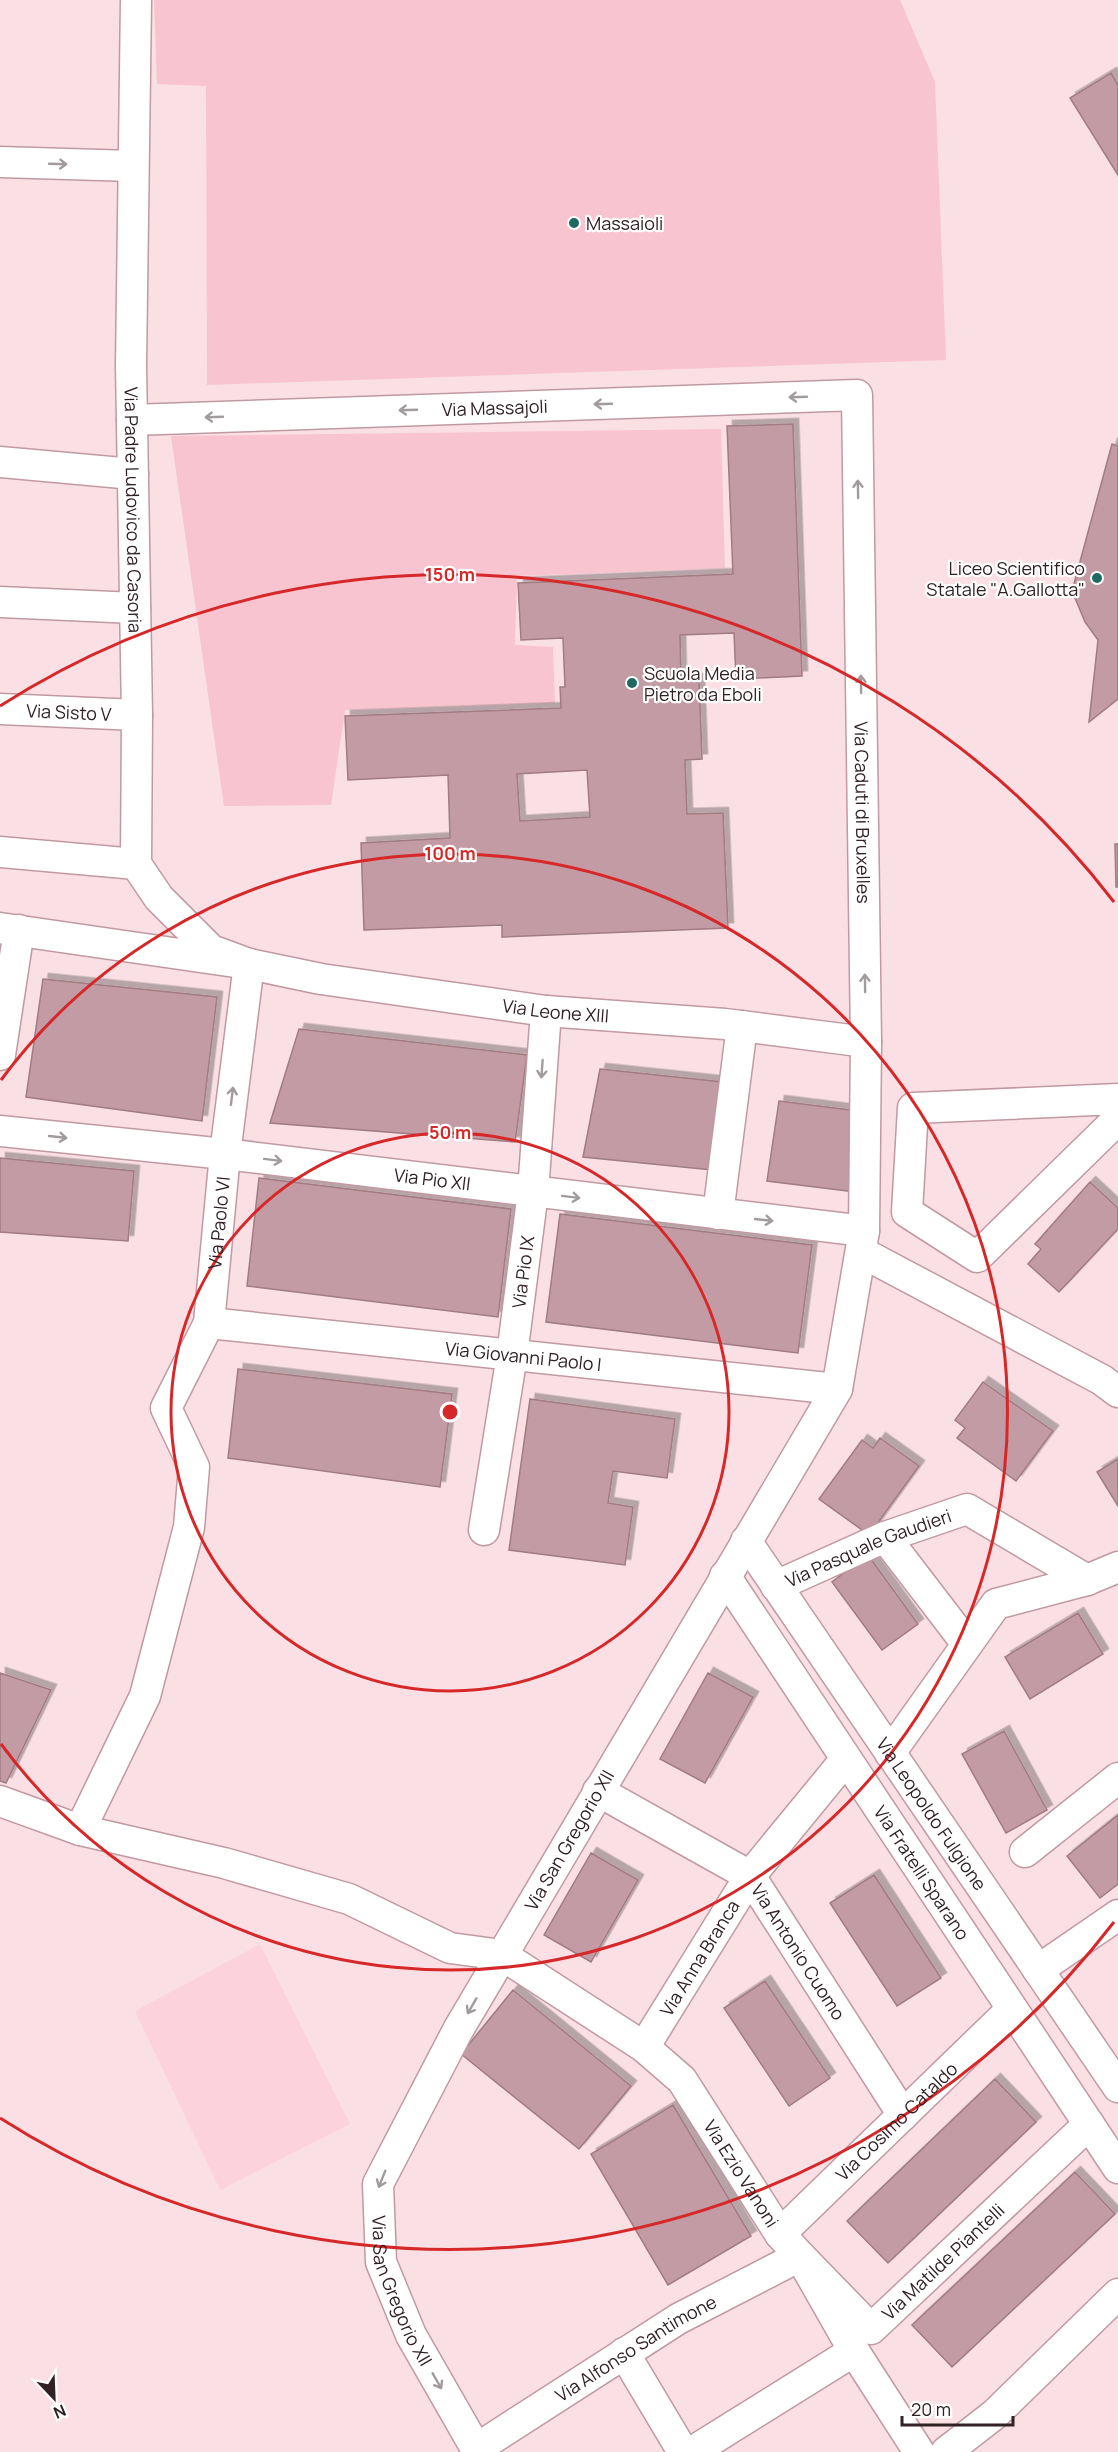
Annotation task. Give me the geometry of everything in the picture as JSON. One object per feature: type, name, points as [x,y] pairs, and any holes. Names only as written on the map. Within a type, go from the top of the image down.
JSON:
[{"type":"street","name":"Via Padre Ludovico da Casoria","points":[[135,0],[132,420],[137,715],[136,864]]},
{"type":"street","points":[[0,162],[133,166]]},
{"type":"street","name":"Via Massajoli","points":[[132,420],[857,394]]},
{"type":"street","name":"Via Caduti di Bruxelles","points":[[857,394],[866,1042],[862,1241]]},
{"type":"street","points":[[0,462],[133,474]]},
{"type":"street","points":[[0,602],[135,608]]},
{"type":"street","name":"Via Sisto V","points":[[0,709],[137,715]]},
{"type":"street","points":[[0,852],[136,864],[159,898],[211,950],[249,964]]},
{"type":"street","points":[[0,1055],[10,929],[249,964]]},
{"type":"street","name":"Via Leone XIII","points":[[249,964],[321,979],[546,1011],[742,1026],[866,1042]]},
{"type":"street","name":"Via Paolo VI","points":[[81,1830],[145,1696],[189,1527],[194,1467],[166,1408],[209,1323],[225,1154],[249,964]]},
{"type":"street","name":"Via Pio IX","points":[[484,1530],[512,1355],[533,1192],[546,1011]]},
{"type":"street","points":[[718,1214],[742,1026]]},
{"type":"street","points":[[1118,1098],[913,1108],[907,1212],[977,1257],[1118,1119]]},
{"type":"street","name":"Via Pio XII","points":[[0,1131],[225,1154],[718,1214],[862,1241]]},
{"type":"street","points":[[862,1241],[1102,1380],[1118,1392]]},
{"type":"street","name":"Via San Gregorio XII","points":[[478,2450],[411,2335],[381,2262],[378,2184],[458,2030],[501,1955],[837,1389],[862,1241]]},
{"type":"street","name":"Via Giovanni Paolo I","points":[[209,1323],[837,1389]]},
{"type":"street","name":"Via Pasquale Gaudieri","points":[[776,1586],[885,1537],[966,1509],[1087,1580]]},
{"type":"street","points":[[885,1537],[967,1644]]},
{"type":"street","name":"Via Leopoldo Fulgione","points":[[746,1540],[1116,2081]]},
{"type":"street","points":[[890,1753],[996,1604],[1087,1580],[1118,1567]]},
{"type":"street","name":"Via Fratelli Sparano","points":[[725,1576],[1118,2168]]},
{"type":"street","name":"Via Anna Branca","points":[[644,2047],[750,1876],[846,1759]]},
{"type":"street","points":[[1025,1852],[1118,1778]]},
{"type":"street","name":"Via Antonio Cuomo","points":[[598,1791],[750,1876],[903,2115]]},
{"type":"street","points":[[0,1801],[81,1830],[224,1863],[349,1899],[450,1948],[501,1955]]},
{"type":"street","points":[[1038,1970],[1118,1916]]},
{"type":"street","name":"Via Ezio Vanoni","points":[[501,1955],[644,2047],[682,2080],[780,2234],[800,2256],[854,2351],[919,2452]]},
{"type":"street","name":"Via Cosimo Cataldo","points":[[780,2234],[1012,2008]]},
{"type":"street","name":"Via Matilde Piantelli","points":[[800,2256],[871,2330],[1089,2124]]},
{"type":"street","name":"Via Alfonso Santimone","points":[[478,2450],[678,2319],[800,2256]]},
{"type":"street","points":[[946,2452],[995,2414],[1118,2294]]},
{"type":"street","points":[[692,2452],[854,2351]]},
{"type":"street","points":[[624,2354],[683,2452]]},
{"type":"shaded area","name":"Massaioli","points":[[154,0],[900,0],[935,82],[946,360],[207,385],[206,86],[157,84]]},
{"type":"shaded area","points":[[721,429],[725,568],[517,576],[515,645],[553,647],[555,703],[345,710],[331,805],[224,806],[171,436]]},
{"type":"shaded area","points":[[260,1944],[350,2124],[220,2190],[135,2011]]},
{"type":"building","points":[[1111,73],[1118,85],[1118,175],[1070,98]]},
{"type":"building","name":"Scuola Media Pietro da Eboli","points":[[793,424],[802,676],[736,679],[734,633],[680,635],[681,680],[699,679],[702,759],[685,760],[687,814],[723,813],[728,928],[502,937],[502,925],[364,930],[361,843],[450,838],[448,775],[348,780],[345,716],[561,708],[560,687],[565,687],[563,638],[521,640],[518,583],[733,574],[727,426]],"holes":[[[587,770],[590,817],[520,821],[517,774]]]},
{"type":"building","name":"Liceo Scientifico Statale \"A.Gallotta\"","points":[[1112,444],[1118,446],[1118,699],[1089,722],[1098,640],[1085,622],[1072,591]]},
{"type":"building","points":[[1115,844],[1118,844],[1118,887],[1116,887]]},
{"type":"building","points":[[43,979],[217,997],[202,1121],[26,1097]]},
{"type":"building","points":[[299,1029],[527,1055],[515,1142],[270,1123]]},
{"type":"building","points":[[600,1069],[723,1082],[712,1170],[583,1157]]},
{"type":"building","points":[[779,1101],[858,1111],[855,1192],[767,1181]]},
{"type":"building","points":[[0,1158],[134,1171],[128,1241],[0,1232]]},
{"type":"building","points":[[259,1178],[511,1209],[498,1317],[247,1286]]},
{"type":"building","points":[[1090,1182],[1118,1208],[1118,1229],[1059,1292],[1028,1264],[1041,1249],[1035,1244]]},
{"type":"building","points":[[560,1214],[812,1245],[798,1353],[546,1322]]},
{"type":"building","points":[[238,1369],[452,1394],[440,1487],[228,1458]]},
{"type":"building","points":[[983,1382],[1053,1431],[1016,1481],[957,1438],[965,1428],[955,1420]]},
{"type":"building","points":[[530,1399],[675,1419],[667,1478],[613,1471],[608,1503],[633,1507],[625,1565],[509,1550]]},
{"type":"building","points":[[880,1438],[919,1466],[869,1535],[819,1499],[862,1440],[873,1448]]},
{"type":"building","points":[[1118,1459],[1118,1506],[1097,1472]]},
{"type":"building","points":[[868,1555],[918,1624],[882,1650],[832,1582]]},
{"type":"building","points":[[1078,1613],[1103,1654],[1030,1699],[1005,1657]]},
{"type":"building","points":[[0,1673],[51,1690],[6,1783],[0,1781]]},
{"type":"building","points":[[708,1673],[753,1697],[705,1783],[660,1759]]},
{"type":"building","points":[[1004,1731],[1047,1810],[1006,1833],[962,1754]]},
{"type":"building","points":[[1118,1815],[1118,1884],[1100,1898],[1067,1856]]},
{"type":"building","points":[[591,1853],[638,1880],[591,1962],[544,1935]]},
{"type":"building","points":[[874,1875],[941,1978],[897,2006],[830,1903]]},
{"type":"building","points":[[765,1981],[830,2078],[789,2106],[724,2008]]},
{"type":"building","points":[[513,1990],[631,2086],[579,2149],[461,2054]]},
{"type":"building","points":[[995,2079],[1036,2122],[888,2263],[847,2221]]},
{"type":"building","points":[[673,2105],[751,2236],[668,2285],[591,2154]]},
{"type":"building","points":[[1075,2172],[1115,2214],[952,2367],[912,2325]]},
{"type":"place","name":"Massaioli","points":[[574,223]]},
{"type":"place","name":"Liceo Scientifico Statale \"A.Gallotta\"","points":[[1097,578]]},
{"type":"place","name":"Scuola Media Pietro da Eboli","points":[[632,683]]}]
